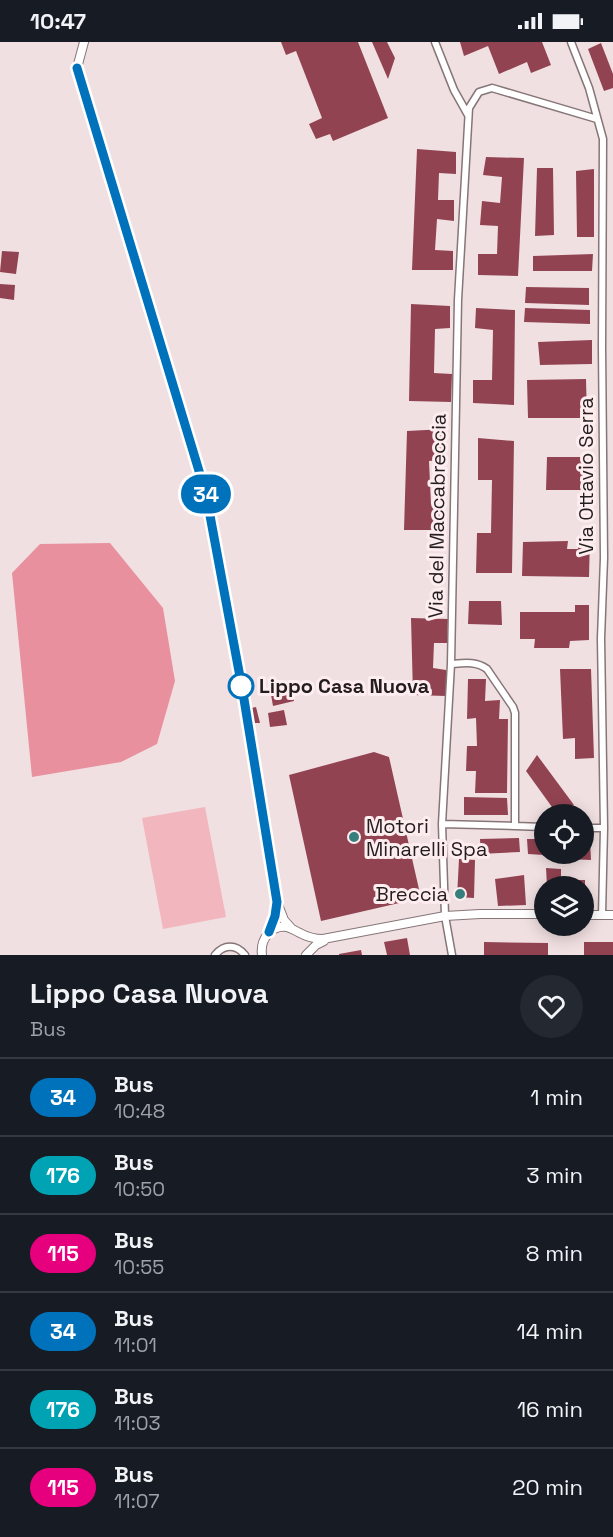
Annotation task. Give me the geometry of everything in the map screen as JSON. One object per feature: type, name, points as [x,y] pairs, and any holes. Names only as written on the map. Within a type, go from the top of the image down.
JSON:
[{"type":"street","points":[[84,42],[77,68],[206,494],[277,902],[284,920],[305,943],[305,955]]},
{"type":"street","points":[[435,42],[454,90],[469,117]]},
{"type":"street","name":"Via Ottavio Serra","points":[[571,42],[589,88],[603,139],[604,558],[601,638],[604,828],[602,915]]},
{"type":"street","name":"Via del Maccabreccia","points":[[452,955],[445,916],[442,824],[451,664],[458,300],[469,108],[479,92],[492,88],[597,119]]},
{"type":"street","points":[[451,664],[472,663],[483,666],[513,707],[515,713],[514,826]]},
{"type":"street","points":[[442,824],[534,826]]},
{"type":"street","points":[[594,828],[604,828]]},
{"type":"street","points":[[260,954],[275,916],[277,902]]},
{"type":"street","points":[[269,932],[280,927],[315,939],[445,916],[534,914]]},
{"type":"street","points":[[594,915],[613,915]]},
{"type":"street","points":[[305,955],[328,938]]},
{"type":"street","points":[[215,955],[229,946],[234,946],[245,954]]},
{"type":"shaded area","points":[[110,543],[163,608],[175,681],[157,744],[121,762],[32,777],[12,573],[40,544]]},
{"type":"shaded area","points":[[205,807],[226,917],[163,929],[142,818]]},
{"type":"building","points":[[281,42],[358,42],[388,118],[333,141],[330,134],[316,139],[309,124],[322,118],[296,51],[286,55]]},
{"type":"building","points":[[372,42],[387,42],[395,58],[388,79]]},
{"type":"building","points":[[460,42],[542,42],[551,65],[531,73],[527,62],[499,74],[488,46],[464,56]]},
{"type":"building","points":[[601,43],[613,74],[613,88],[604,91],[588,49]]},
{"type":"building","points":[[417,149],[456,152],[456,174],[439,173],[438,200],[454,200],[454,221],[437,219],[435,250],[453,251],[453,270],[412,270]]},
{"type":"building","points":[[486,157],[524,158],[518,276],[478,275],[478,254],[497,254],[498,226],[480,225],[482,201],[500,203],[502,177],[483,175]]},
{"type":"building","points":[[537,168],[553,168],[554,235],[535,236]]},
{"type":"building","points":[[594,169],[594,237],[577,237],[576,171]]},
{"type":"building","points":[[2,251],[19,252],[16,274],[0,272]]},
{"type":"building","points":[[593,254],[592,271],[533,271],[533,256]]},
{"type":"building","points":[[0,284],[15,285],[14,300],[0,298]]},
{"type":"building","points":[[526,287],[589,288],[589,305],[525,303]]},
{"type":"building","points":[[411,304],[450,306],[450,328],[435,329],[434,373],[452,374],[451,402],[409,401]]},
{"type":"building","points":[[476,308],[515,310],[514,405],[473,403],[473,380],[492,380],[493,330],[475,328]]},
{"type":"building","points":[[525,308],[590,310],[590,324],[524,322]]},
{"type":"building","points":[[592,340],[592,364],[540,365],[538,342]]},
{"type":"building","points":[[586,379],[587,418],[528,418],[527,380]]},
{"type":"building","points":[[445,429],[443,460],[429,461],[431,504],[443,504],[442,530],[404,530],[407,431]]},
{"type":"building","points":[[478,438],[514,441],[512,573],[476,573],[477,533],[491,533],[492,480],[478,480]]},
{"type":"building","points":[[547,457],[588,457],[589,490],[546,490]]},
{"type":"building","points":[[579,538],[590,538],[589,577],[522,576],[523,542],[568,541],[567,549],[578,549]]},
{"type":"building","points":[[469,601],[501,601],[502,625],[468,624]]},
{"type":"building","points":[[575,605],[589,605],[589,640],[570,641],[569,648],[534,648],[535,639],[520,639],[520,612],[575,612]]},
{"type":"building","points":[[411,618],[448,619],[447,643],[434,643],[433,668],[446,670],[446,696],[413,695]]},
{"type":"building","points":[[560,669],[591,669],[594,758],[575,759],[575,738],[563,739]]},
{"type":"building","points":[[468,679],[486,679],[485,701],[500,700],[499,719],[508,719],[507,793],[475,793],[476,771],[466,771],[467,746],[477,746],[476,718],[467,719]]},
{"type":"building","points":[[291,685],[294,701],[273,706],[270,689]]},
{"type":"building","points":[[256,707],[260,723],[254,723],[251,708]]},
{"type":"building","points":[[284,710],[287,725],[270,727],[268,713]]},
{"type":"building","name":"Motori Minarelli Spa","points":[[374,752],[389,757],[421,898],[321,921],[289,775]]},
{"type":"building","points":[[537,755],[573,804],[550,804],[526,771]]},
{"type":"building","points":[[464,797],[507,798],[508,815],[464,815]]},
{"type":"building","points":[[519,838],[520,852],[481,854],[480,839]]},
{"type":"building","points":[[527,839],[534,839],[534,854],[528,854]]},
{"type":"building","points":[[459,859],[475,860],[474,898],[457,897]]},
{"type":"building","points":[[546,868],[561,869],[561,876],[546,876]]},
{"type":"building","points":[[524,875],[526,905],[498,906],[495,879]]},
{"type":"building","points":[[407,938],[410,955],[387,955],[384,942]]},
{"type":"building","points":[[484,942],[548,943],[548,955],[484,955]]},
{"type":"building","points":[[584,942],[613,942],[613,955],[584,955]]},
{"type":"building","points":[[361,950],[362,955],[339,955],[339,954]]},
{"type":"bus line","name":"34","points":[[77,68],[206,494],[243,693],[277,902],[273,926],[269,932]]},
{"type":"place","name":"Lippo Casa Nuova","points":[[241,686]]},
{"type":"place","name":"Motori Minarelli Spa","points":[[354,837]]},
{"type":"place","name":"Breccia","points":[[460,894]]}]
